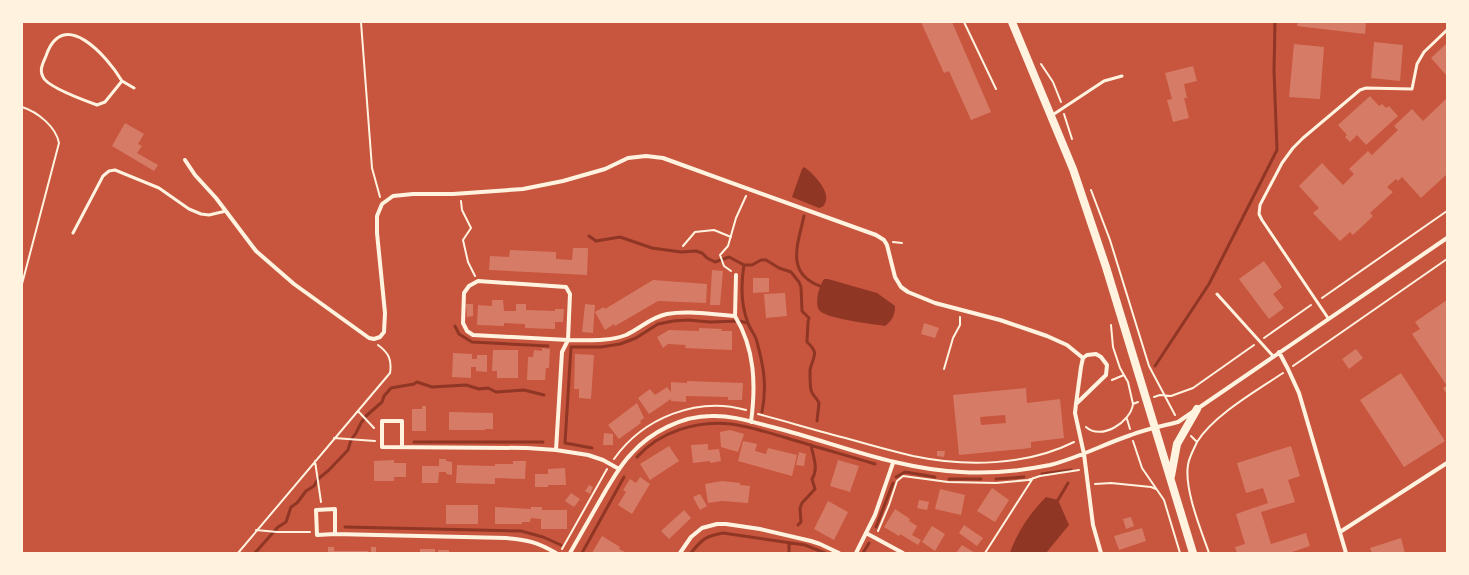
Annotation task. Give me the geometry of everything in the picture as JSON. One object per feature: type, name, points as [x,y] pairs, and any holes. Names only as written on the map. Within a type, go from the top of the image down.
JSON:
[{"type":"main road","points":[[1012,22],[1073,169],[1106,267],[1193,553]]},
{"type":"main road","points":[[1170,479],[1173,460],[1178,444],[1197,409]]},
{"type":"street","points":[[185,160],[195,176],[216,198],[256,251],[294,284],[369,338],[374,339],[380,337],[384,332],[385,313],[377,233],[377,216],[382,204],[393,196],[413,194],[460,194],[523,189],[563,181],[605,169],[628,158],[646,156],[663,158],[876,235],[884,240],[887,245],[895,277],[901,286],[915,296],[960,310],[1000,320],[1047,336],[1067,345],[1083,358]]},
{"type":"street","points":[[570,553],[619,469],[632,453],[644,441],[662,429],[676,423],[693,418],[711,416],[733,418],[810,437],[893,463],[924,468],[962,472],[997,473],[1035,468],[1052,464],[1084,454],[1132,435],[1178,422],[1447,238]]},
{"type":"street","points":[[736,275],[735,316],[742,329],[751,356],[754,384],[753,412],[751,422]]},
{"type":"street","points":[[556,450],[562,352],[568,340],[569,290],[566,287],[478,282],[469,286],[464,293],[463,323],[467,331],[473,335],[568,340],[596,340],[618,338],[633,331],[649,320],[668,314],[679,313],[735,316]]},
{"type":"street","points":[[1279,352],[1299,393],[1346,553]]},
{"type":"street","points":[[1076,404],[1106,375],[1107,364],[1102,357],[1096,354],[1087,355],[1083,358],[1081,367],[1076,404],[1075,413],[1084,454],[1087,484],[1094,525],[1101,553]]},
{"type":"street","points":[[402,447],[402,421],[382,421],[382,447],[527,448],[556,450],[588,455],[619,469]]},
{"type":"street","points":[[856,553],[876,510],[893,463]]},
{"type":"street","points":[[1340,532],[1447,463]]},
{"type":"street","points":[[335,534],[335,509],[316,510],[317,535],[335,534],[523,539],[539,543],[556,553]]},
{"type":"street","points":[[680,553],[691,537],[702,528],[717,524],[760,529],[811,541],[839,553]]},
{"type":"street","points":[[866,533],[904,553]]},
{"type":"lane","points":[[1328,318],[1318,301],[1262,220],[1259,214],[1260,205],[1282,162],[1303,138],[1360,90],[1366,88],[1412,89],[1418,64],[1424,52],[1447,30]]},
{"type":"lane","points":[[122,81],[105,102],[97,105],[48,83],[43,77],[41,69],[48,49],[55,38],[62,35],[73,34],[86,41],[104,56],[113,66],[122,81],[134,88]]},
{"type":"lane","points":[[1052,116],[1104,81],[1122,76]]},
{"type":"lane","points":[[73,233],[103,176],[109,171],[115,170],[159,188],[189,209],[201,214],[209,215],[226,211]]},
{"type":"lane","points":[[1217,294],[1273,356]]},
{"type":"path","points":[[361,22],[372,168],[382,204]]},
{"type":"path","points":[[964,22],[996,89]]},
{"type":"path","points":[[22,107],[37,114],[53,130],[59,143],[22,284]]},
{"type":"path","points":[[736,275],[724,266],[720,255],[728,246],[736,218],[749,189]]},
{"type":"path","points":[[460,194],[462,210],[470,228],[464,240],[468,262],[478,282]]},
{"type":"path","points":[[1134,404],[1160,395],[1172,396],[1193,388],[1447,211]]},
{"type":"path","points":[[683,246],[695,232],[714,230],[731,237]]},
{"type":"path","points":[[1197,442],[1209,427],[1225,413],[1447,260]]},
{"type":"path","points":[[944,369],[953,338],[960,325],[960,310]]},
{"type":"path","points":[[1084,425],[1094,432],[1100,432],[1112,428],[1127,419],[1133,411],[1134,404],[1128,382],[1120,368],[1113,347],[1111,325]]},
{"type":"path","points":[[238,553],[390,373],[390,358],[384,350]]},
{"type":"path","points":[[1107,385],[1117,377],[1124,375]]},
{"type":"path","points":[[560,553],[610,465],[622,448],[648,426],[680,411],[709,407],[725,407],[753,412],[883,448],[942,461],[972,463],[1019,460],[1061,449],[1081,439]]},
{"type":"path","points":[[358,410],[382,436]]},
{"type":"path","points":[[1132,435],[1142,468],[1164,500],[1180,553]]},
{"type":"path","points":[[334,438],[382,442]]},
{"type":"path","points":[[315,460],[322,510]]},
{"type":"path","points":[[985,553],[1033,478],[1035,468]]},
{"type":"path","points":[[875,538],[897,481],[903,476],[948,482],[980,483],[1028,480],[1086,468]]},
{"type":"path","points":[[1087,484],[1111,483],[1151,487],[1157,489]]},
{"type":"path","points":[[256,530],[277,532],[317,532]]},
{"type":"shaded area","points":[[804,167],[817,178],[824,189],[826,200],[822,207],[819,208],[792,197]]},
{"type":"shaded area","points":[[824,279],[877,293],[895,306],[893,318],[885,326],[841,319],[825,314],[820,311],[817,303],[818,293]]},
{"type":"shaded area","points":[[1046,497],[1058,500],[1069,525],[1046,553],[1010,553],[1016,538],[1025,523]]},
{"type":"building","points":[[921,22],[952,22],[991,112],[971,120],[949,71],[944,73]]},
{"type":"building","points":[[1298,22],[1366,22],[1365,34],[1297,26]]},
{"type":"building","points":[[1374,42],[1403,45],[1400,81],[1371,78]]},
{"type":"building","points":[[1447,43],[1447,76],[1431,58]]},
{"type":"building","points":[[1294,44],[1324,47],[1320,99],[1289,97]]},
{"type":"building","points":[[1193,66],[1197,81],[1184,84],[1187,98],[1184,98],[1189,118],[1173,122],[1167,100],[1172,99],[1165,73]]},
{"type":"building","points":[[1370,96],[1379,106],[1382,104],[1386,108],[1389,106],[1398,116],[1366,145],[1357,135],[1350,142],[1345,137],[1347,135],[1338,125]]},
{"type":"building","points":[[1447,98],[1447,174],[1421,198],[1402,177],[1398,181],[1396,179],[1387,187],[1393,192],[1370,213],[1373,216],[1353,235],[1350,232],[1340,241],[1313,213],[1319,208],[1299,186],[1322,163],[1343,185],[1354,174],[1349,169],[1368,151],[1372,155],[1398,130],[1394,126],[1412,109],[1423,121]]},
{"type":"building","points":[[125,123],[144,134],[138,144],[142,146],[137,153],[158,165],[154,171],[112,146]]},
{"type":"building","points":[[573,248],[588,248],[587,275],[489,270],[490,256],[509,257],[510,250],[556,252],[556,259],[572,260]]},
{"type":"building","points":[[1264,261],[1282,287],[1273,294],[1284,308],[1269,319],[1239,279]]},
{"type":"building","points":[[712,270],[723,271],[720,305],[710,305]]},
{"type":"building","points":[[753,278],[769,278],[769,292],[753,293]]},
{"type":"building","points":[[653,280],[707,284],[706,303],[658,301],[615,326],[614,324],[605,330],[595,312],[604,307],[605,309]]},
{"type":"building","points":[[785,293],[787,316],[766,318],[764,294]]},
{"type":"building","points":[[492,300],[503,300],[504,311],[516,311],[516,304],[526,304],[526,310],[555,311],[555,309],[564,309],[563,322],[555,322],[555,329],[525,328],[525,324],[504,323],[504,326],[477,325],[478,305],[492,306]]},
{"type":"building","points":[[1447,300],[1447,386],[1412,334],[1420,329],[1415,322]]},
{"type":"building","points":[[466,304],[473,304],[473,316],[467,317]]},
{"type":"building","points":[[585,304],[595,305],[593,333],[582,332]]},
{"type":"building","points":[[924,323],[939,328],[935,338],[921,334]]},
{"type":"building","points":[[699,328],[732,331],[732,350],[685,348],[686,345],[668,344],[663,348],[657,337],[669,330],[699,331]]},
{"type":"building","points":[[542,348],[550,349],[549,368],[546,368],[545,380],[527,380],[528,357],[533,357],[534,350],[542,351]]},
{"type":"building","points":[[1356,349],[1363,358],[1349,369],[1342,359]]},
{"type":"building","points":[[493,350],[518,350],[518,378],[497,378],[497,371],[492,371]]},
{"type":"building","points":[[453,353],[472,354],[472,359],[477,359],[477,355],[487,355],[487,372],[476,371],[476,367],[471,367],[471,378],[452,377]]},
{"type":"building","points":[[575,354],[594,355],[591,399],[579,398],[579,389],[574,389]]},
{"type":"building","points":[[1401,373],[1445,441],[1404,467],[1360,400]]},
{"type":"building","points":[[687,381],[743,383],[742,400],[728,400],[728,397],[686,396],[686,402],[671,401],[671,399],[649,414],[638,398],[650,389],[655,395],[667,387],[671,392],[671,382],[687,383]]},
{"type":"building","points":[[1447,386],[1447,395],[1443,388]]},
{"type":"building","points":[[1026,388],[1027,403],[1060,399],[1064,438],[1031,442],[1031,448],[959,455],[953,395]],"holes":[[[1005,415],[1006,423],[981,425],[980,417]]]},
{"type":"building","points":[[637,403],[644,418],[640,421],[641,423],[619,439],[608,425]]},
{"type":"building","points":[[422,406],[426,406],[426,431],[412,431],[412,409],[422,409]]},
{"type":"building","points":[[449,412],[493,413],[493,429],[449,430]]},
{"type":"building","points":[[730,430],[744,434],[738,452],[721,447],[720,432]]},
{"type":"building","points":[[604,433],[613,434],[613,445],[603,445]]},
{"type":"building","points":[[743,441],[757,444],[755,451],[766,454],[768,448],[797,455],[792,476],[738,461]]},
{"type":"building","points":[[708,444],[708,450],[719,449],[721,461],[710,463],[710,461],[693,463],[691,445]]},
{"type":"building","points":[[669,446],[679,461],[650,480],[640,464]]},
{"type":"building","points":[[1291,446],[1300,476],[1288,480],[1295,502],[1261,512],[1271,544],[1306,533],[1310,546],[1289,553],[1237,553],[1235,547],[1245,544],[1236,514],[1268,503],[1263,488],[1246,493],[1237,463]]},
{"type":"building","points":[[937,451],[945,451],[944,457],[937,456]]},
{"type":"building","points":[[799,452],[806,454],[804,466],[796,465]]},
{"type":"building","points":[[439,459],[446,459],[446,461],[452,462],[452,475],[446,474],[446,472],[439,472],[438,483],[422,483],[422,466],[439,466]]},
{"type":"building","points":[[394,460],[394,463],[406,463],[406,477],[394,477],[394,481],[374,481],[374,461]]},
{"type":"building","points":[[838,460],[859,466],[850,492],[830,486]]},
{"type":"building","points":[[513,461],[526,461],[525,479],[495,478],[495,484],[456,483],[457,465],[495,466],[495,464],[513,464]]},
{"type":"building","points":[[565,468],[566,485],[535,487],[535,474],[548,474],[548,469]]},
{"type":"building","points":[[640,477],[650,484],[632,514],[618,505],[626,492],[623,490],[630,479],[636,483]]},
{"type":"building","points":[[722,481],[750,486],[748,503],[722,501],[708,503],[705,484]]},
{"type":"building","points":[[589,485],[593,487],[590,494],[585,491]]},
{"type":"building","points":[[992,488],[1009,500],[995,522],[977,511]]},
{"type":"building","points":[[940,489],[965,495],[961,515],[935,509]]},
{"type":"building","points":[[571,493],[580,499],[574,507],[565,501]]},
{"type":"building","points":[[700,494],[707,506],[700,510],[693,497]]},
{"type":"building","points":[[919,500],[929,502],[927,510],[917,508]]},
{"type":"building","points":[[828,501],[848,512],[834,540],[814,529]]},
{"type":"building","points":[[446,505],[478,505],[478,524],[446,524]]},
{"type":"building","points":[[495,507],[531,509],[531,507],[542,507],[542,510],[567,510],[567,529],[541,529],[541,519],[531,518],[530,522],[522,522],[522,524],[495,524]]},
{"type":"building","points":[[895,509],[910,519],[909,521],[917,526],[912,535],[921,540],[918,545],[900,534],[899,536],[884,527]]},
{"type":"building","points":[[684,510],[691,518],[669,539],[661,531]]},
{"type":"building","points":[[1131,517],[1134,526],[1126,529],[1123,519]]},
{"type":"building","points":[[964,525],[983,538],[977,546],[959,533]]},
{"type":"building","points":[[932,526],[945,534],[935,551],[922,542]]},
{"type":"building","points":[[1142,528],[1146,541],[1119,550],[1114,536]]},
{"type":"building","points":[[602,536],[620,547],[619,549],[627,553],[592,553]]},
{"type":"building","points":[[1401,538],[1405,553],[1372,553],[1370,548]]},
{"type":"building","points":[[962,545],[975,553],[956,553]]},
{"type":"building","points":[[328,547],[334,547],[334,551],[368,551],[368,553],[328,553]]},
{"type":"building","points":[[371,547],[376,547],[376,553],[371,553]]},
{"type":"building","points":[[420,549],[435,549],[435,553],[420,553]]},
{"type":"building","points":[[438,550],[449,550],[449,553],[438,553]]},
{"type":"waterway","points":[[1155,366],[1209,284],[1277,150],[1274,71],[1275,22]]},
{"type":"waterway","points":[[804,216],[797,247],[798,266],[802,274],[820,286]]},
{"type":"waterway","points":[[589,236],[596,241],[620,237],[652,248],[681,252],[696,251],[702,253],[707,258],[715,262],[729,257],[744,265],[752,265],[761,260],[766,260],[779,268],[791,272],[799,282],[801,287],[802,311],[809,318]]},
{"type":"waterway","points":[[744,265],[742,279],[744,309],[749,326],[756,339],[763,369],[764,403],[762,412]]},
{"type":"waterway","points":[[809,318],[807,342],[814,352],[814,358],[810,370],[810,380],[812,392],[819,403],[817,421]]},
{"type":"waterway","points":[[592,448],[565,443],[571,347],[601,347],[620,344],[636,338],[658,324],[673,321],[739,321],[748,323]]},
{"type":"waterway","points":[[455,326],[459,334],[472,342],[548,346]]},
{"type":"waterway","points":[[255,553],[278,527],[286,522],[291,507],[297,503],[306,491],[314,486],[318,479],[348,450],[351,440],[361,423],[366,416],[382,402],[384,396],[391,388],[414,384],[417,382],[432,387],[466,385],[479,389],[488,388],[496,392],[524,390],[544,395]]},
{"type":"waterway","points":[[637,457],[646,448],[667,435],[692,426],[718,423],[752,428],[875,464]]},
{"type":"waterway","points":[[414,442],[543,442]]},
{"type":"waterway","points":[[798,525],[801,522],[800,508],[802,503],[815,489],[812,479],[815,467],[811,445]]},
{"type":"waterway","points":[[1042,474],[1071,470]]},
{"type":"waterway","points":[[896,477],[905,472],[935,477]]},
{"type":"waterway","points":[[582,553],[624,477]]},
{"type":"waterway","points":[[996,479],[1024,477]]},
{"type":"waterway","points":[[949,479],[981,479]]},
{"type":"waterway","points":[[876,527],[893,483]]},
{"type":"waterway","points":[[1058,500],[1068,483]]},
{"type":"waterway","points":[[345,527],[521,531],[543,537],[561,545]]},
{"type":"waterway","points":[[691,553],[698,544],[705,539],[712,535],[723,533],[805,545],[825,553]]},
{"type":"waterway","points":[[789,543],[789,553]]},
{"type":"waterway","points":[[863,553],[869,543]]}]
